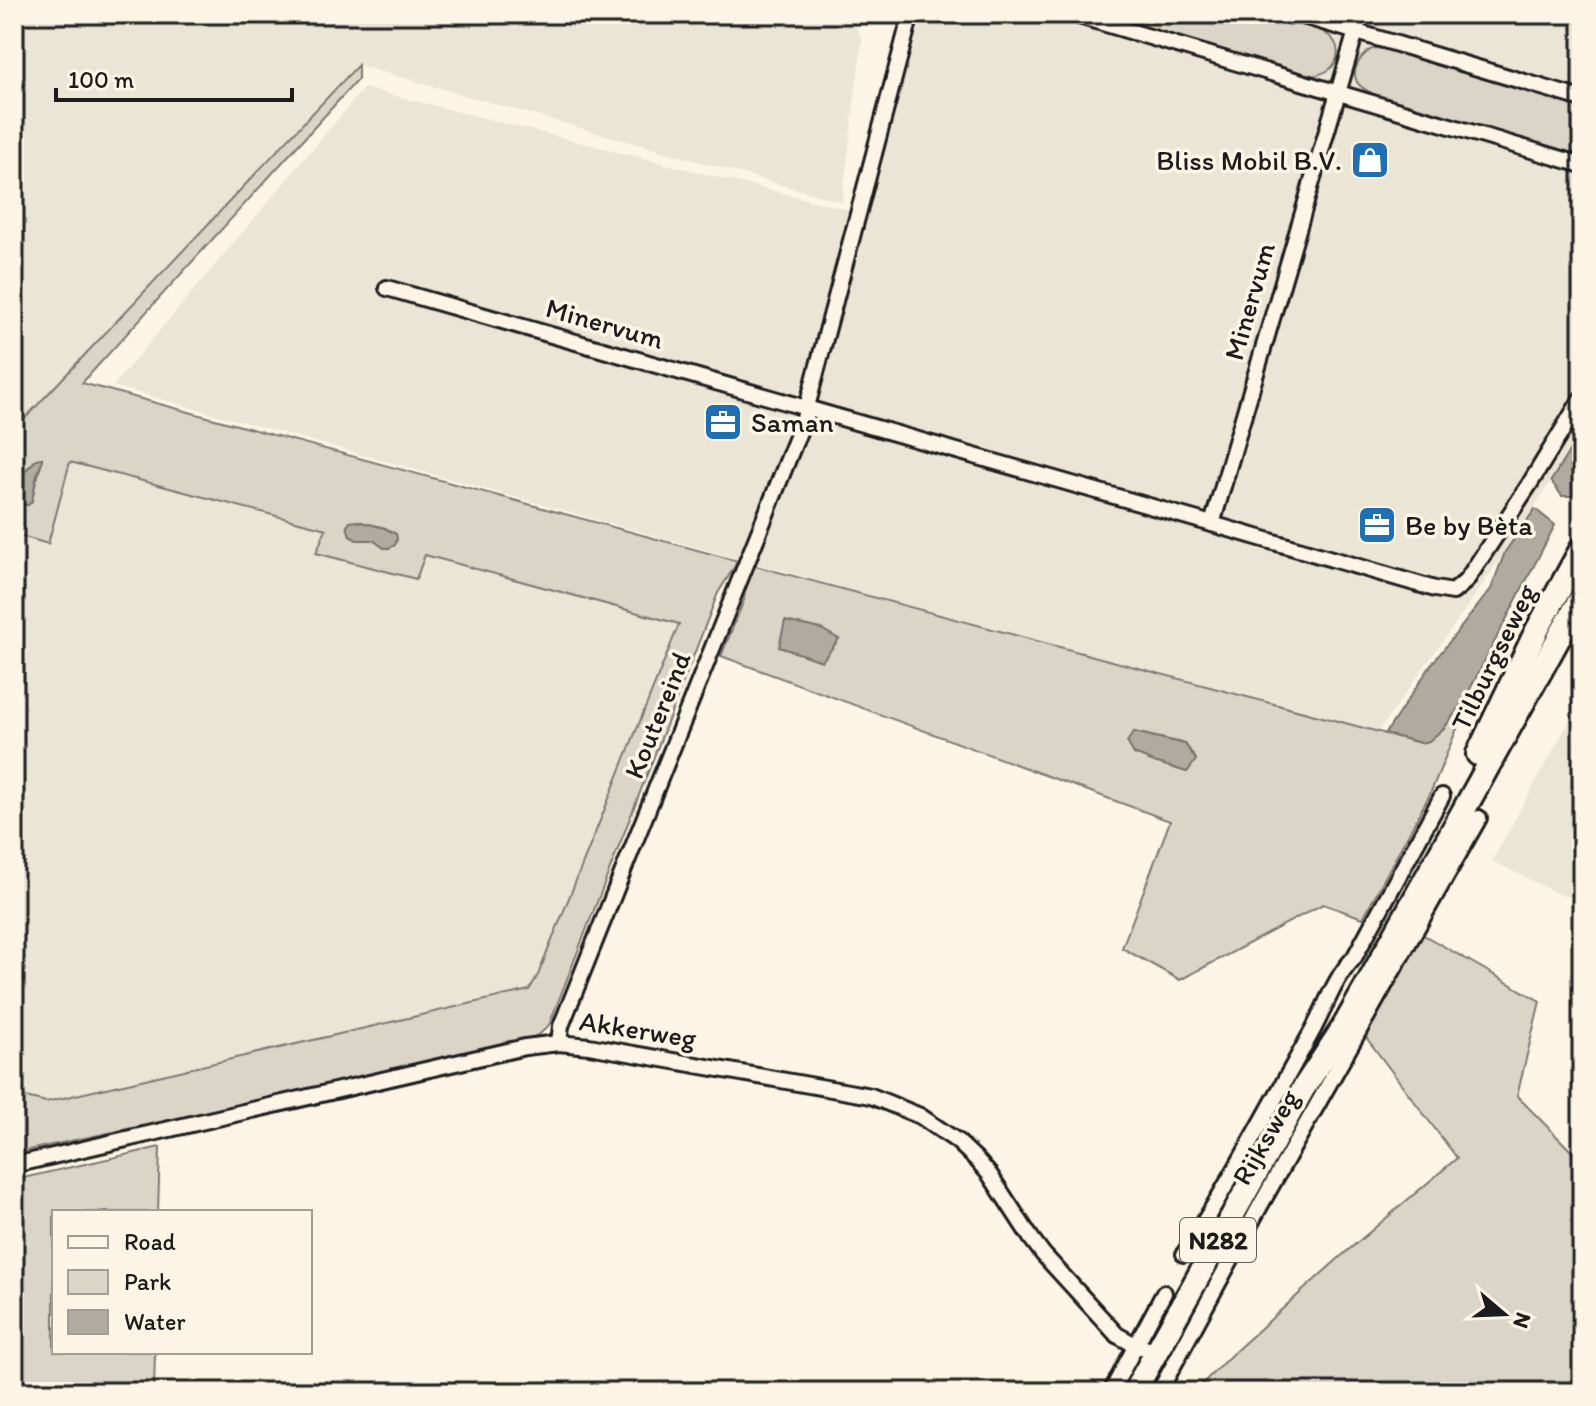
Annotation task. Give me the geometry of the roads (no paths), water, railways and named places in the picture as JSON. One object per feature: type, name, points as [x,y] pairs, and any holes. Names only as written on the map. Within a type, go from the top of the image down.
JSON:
[{"type":"main road","name":"Tilburgseweg","points":[[1462,802],[1536,632],[1582,548]]},
{"type":"main road","name":"Tilburgseweg","points":[[1462,802],[1582,596]]},
{"type":"main road","name":"Rijksweg","points":[[1134,1392],[1147,1348],[1294,1084],[1343,1028],[1366,989],[1462,802]]},
{"type":"street","points":[[808,408],[911,14]]},
{"type":"street","points":[[1072,14],[1582,165]]},
{"type":"street","points":[[1296,14],[1582,99]]},
{"type":"street","name":"Minervum","points":[[1212,524],[1361,14]]},
{"type":"street","name":"Minervum","points":[[387,288],[1453,592],[1466,581],[1582,398]]},
{"type":"street","name":"Koutereind","points":[[559,1043],[561,1026],[808,408]]},
{"type":"street","name":"Rijksweg","points":[[1184,1254],[1294,1084],[1320,1018],[1346,966],[1462,802]]},
{"type":"street","name":"Rijksweg","points":[[1159,1392],[1260,1206],[1366,989]]},
{"type":"street","name":"Akkerweg","points":[[14,1165],[525,1047],[559,1043],[589,1046],[871,1096],[920,1116],[957,1141],[977,1160],[1043,1254],[1117,1335],[1147,1348]]},
{"type":"street","name":"Rijksweg","points":[[1111,1392],[1147,1348],[1164,1293]]},
{"type":"water","points":[[1582,430],[1582,478],[1573,496],[1562,496],[1551,481]]},
{"type":"water","points":[[42,458],[32,501],[28,505],[14,505],[14,482],[37,459]]},
{"type":"water","points":[[1535,509],[1555,525],[1465,699],[1444,728],[1429,741],[1421,743],[1385,734],[1431,665],[1491,589],[1505,552]]},
{"type":"water","points":[[357,521],[396,534],[395,545],[384,548],[373,540],[357,540],[350,536],[347,526]]},
{"type":"water","points":[[785,621],[821,629],[839,639],[822,661],[779,647]]},
{"type":"water","points":[[1134,732],[1185,744],[1196,760],[1187,772],[1134,754],[1127,742]]},
{"type":"place","name":"Bliss Mobil B.V.","points":[[1370,160]]},
{"type":"place","name":"Saman","points":[[723,422]]},
{"type":"place","name":"Be by Bèta","points":[[1377,525]]}]
